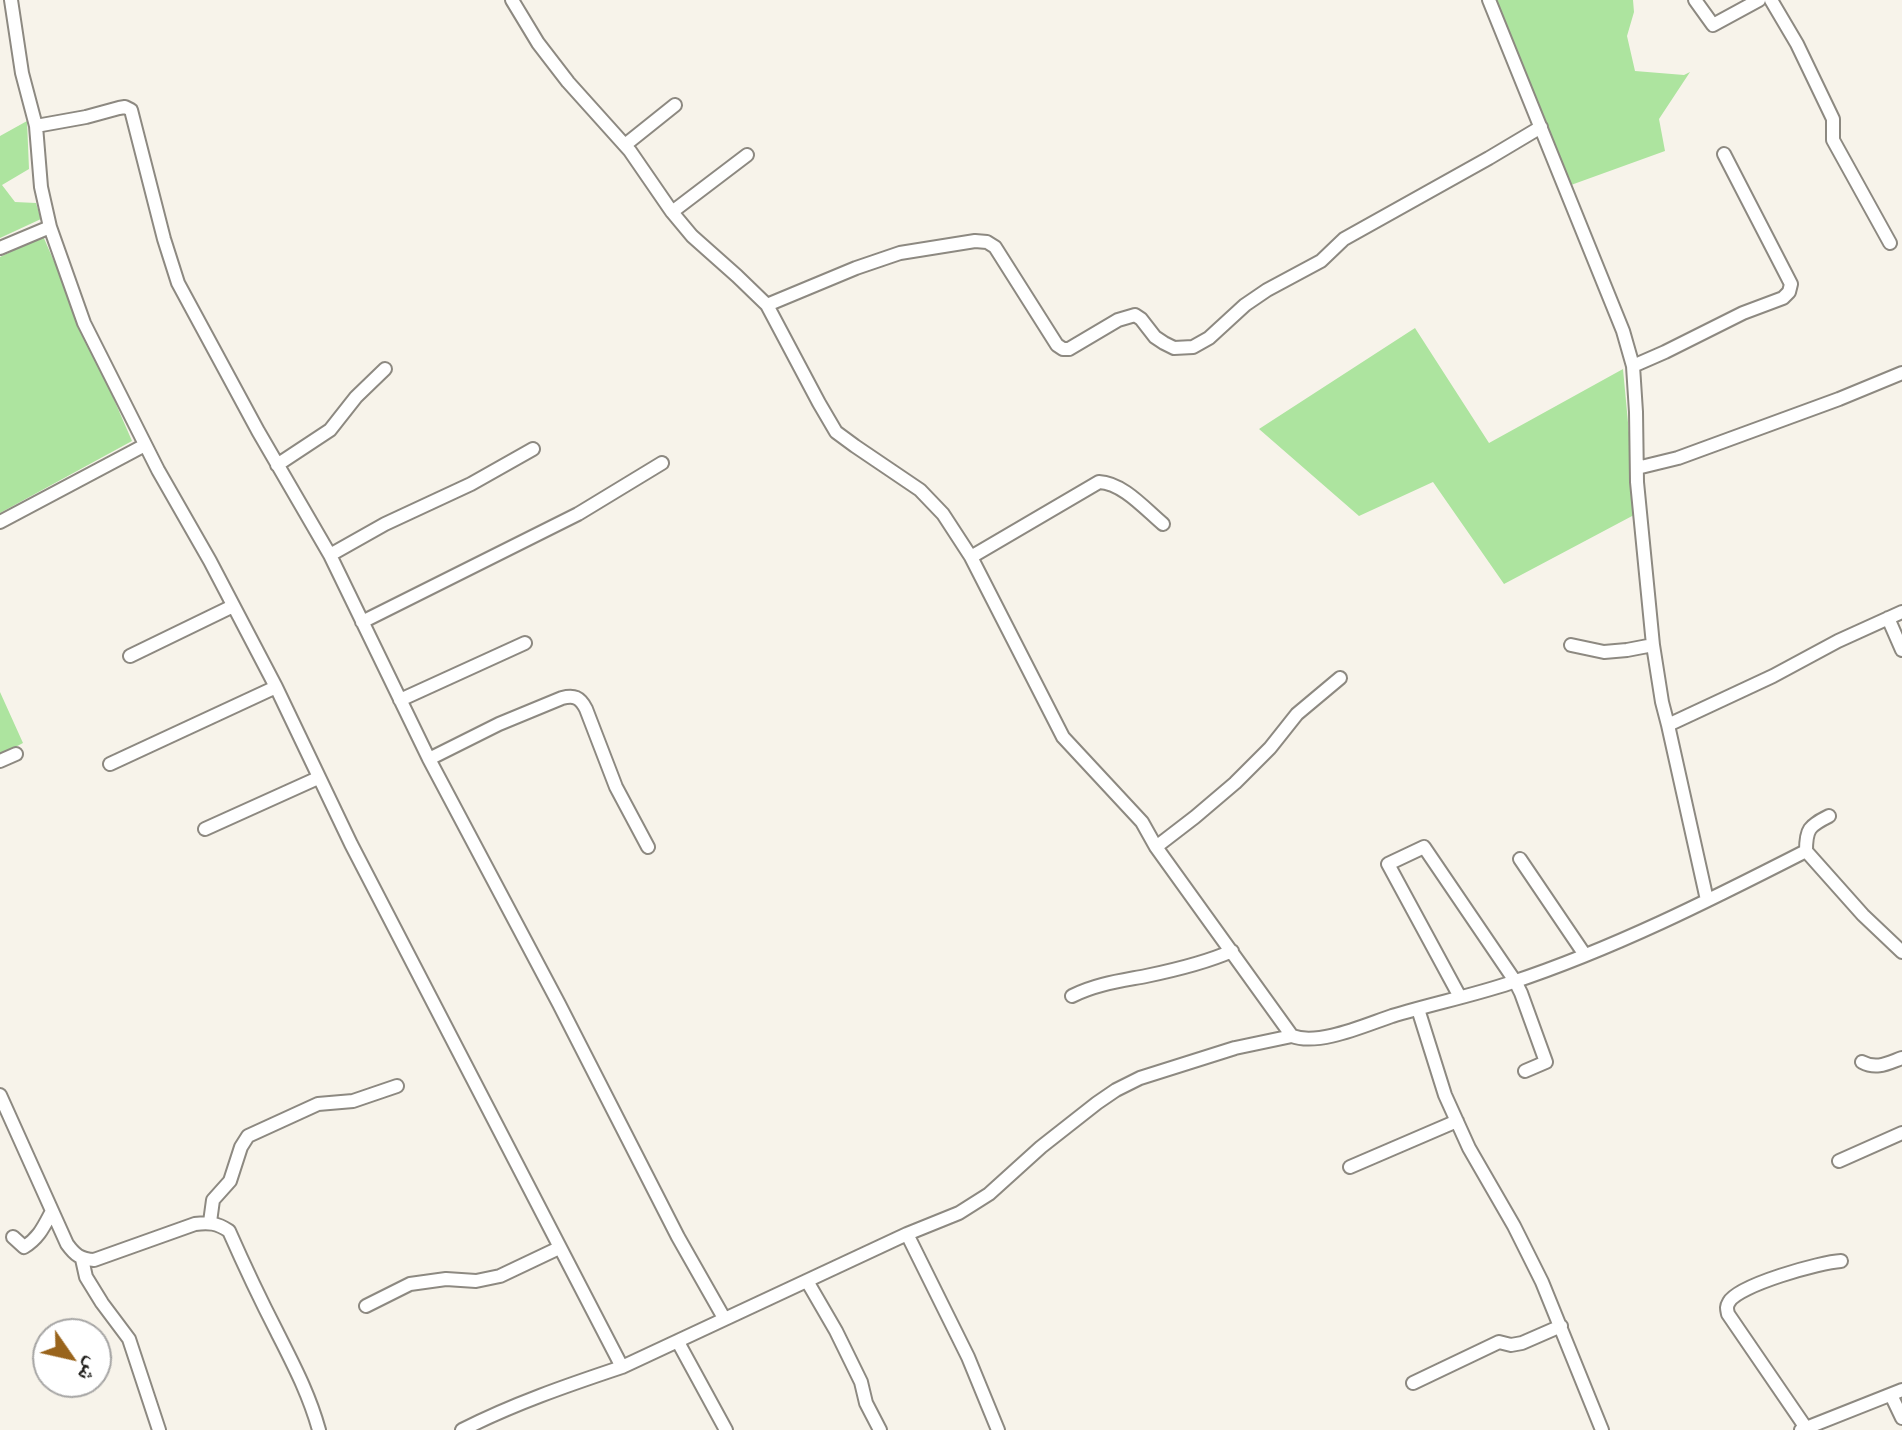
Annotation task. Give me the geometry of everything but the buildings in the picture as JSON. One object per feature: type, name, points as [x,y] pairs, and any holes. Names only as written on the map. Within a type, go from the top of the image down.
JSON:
[{"type":"street","points":[[11,0],[22,73],[36,126],[41,187],[50,227],[84,323],[145,445],[276,687],[318,778],[622,1367]]},
{"type":"street","points":[[512,0],[538,43],[568,82],[625,145],[692,236],[767,305],[836,432],[920,490],[943,514],[971,557],[1063,737],[1142,822],[1156,847],[1292,1036]]},
{"type":"street","points":[[1489,0],[1623,331],[1633,366],[1637,468],[1656,673],[1707,900]]},
{"type":"street","points":[[1695,0],[1713,25],[1759,0]]},
{"type":"street","points":[[1771,0],[1797,44],[1833,119],[1833,140],[1890,243]]},
{"type":"street","points":[[625,145],[675,105]]},
{"type":"street","points":[[36,126],[125,107],[131,110],[178,283],[330,555],[429,759],[678,1237],[724,1318]]},
{"type":"street","points":[[767,305],[900,253],[975,241],[987,242],[995,247],[1057,345],[1063,349],[1069,349],[1118,320],[1135,315],[1164,343],[1174,348],[1193,347],[1209,338],[1245,305],[1267,290],[1321,261],[1344,239],[1541,127]]},
{"type":"street","points":[[1633,366],[1743,313],[1783,298],[1789,292],[1791,284],[1724,154]]},
{"type":"street","points":[[672,212],[747,155]]},
{"type":"street","points":[[0,248],[50,227]]},
{"type":"street","points":[[277,465],[330,430],[356,397],[385,369]]},
{"type":"street","points":[[1637,468],[1678,458],[1902,373]]},
{"type":"street","points":[[0,522],[145,445]]},
{"type":"street","points":[[330,555],[533,449]]},
{"type":"street","points":[[362,622],[578,514],[662,463]]},
{"type":"street","points":[[971,557],[1099,482],[1121,490],[1163,524]]},
{"type":"street","points":[[130,656],[233,606]]},
{"type":"street","points":[[1668,725],[1902,612]]},
{"type":"street","points":[[1888,618],[1902,650]]},
{"type":"street","points":[[400,700],[525,643]]},
{"type":"street","points":[[1571,645],[1615,652],[1653,645]]},
{"type":"street","points":[[1156,847],[1235,783],[1270,748],[1297,714],[1340,678]]},
{"type":"street","points":[[110,764],[276,687]]},
{"type":"street","points":[[429,759],[499,724],[572,695],[581,700],[586,709],[616,787],[648,847]]},
{"type":"street","points":[[0,761],[16,754]]},
{"type":"street","points":[[205,829],[318,778]]},
{"type":"street","points":[[1829,816],[1809,829],[1806,851],[1863,915],[1901,951]]},
{"type":"street","points":[[1460,997],[1388,864],[1424,847],[1521,993],[1546,1062],[1525,1071]]},
{"type":"street","points":[[462,1430],[489,1416],[622,1367],[907,1234],[959,1213],[989,1194],[1041,1147],[1116,1090],[1140,1078],[1235,1048],[1292,1036],[1310,1040],[1341,1032],[1515,981],[1685,913],[1806,851]]},
{"type":"street","points":[[1520,859],[1585,955]]},
{"type":"street","points":[[1072,996],[1089,987],[1188,967],[1232,951]]},
{"type":"street","points":[[1418,1009],[1445,1095],[1469,1148],[1527,1251],[1602,1430]]},
{"type":"street","points":[[1862,1062],[1880,1067],[1902,1058]]},
{"type":"street","points":[[210,1222],[213,1200],[230,1181],[241,1147],[248,1136],[314,1105],[353,1101],[397,1086]]},
{"type":"street","points":[[0,1095],[67,1244],[82,1259],[94,1260],[195,1224],[210,1222],[229,1231],[300,1376],[319,1430]]},
{"type":"street","points":[[1350,1167],[1457,1121]]},
{"type":"street","points":[[1839,1161],[1902,1133]]},
{"type":"street","points":[[13,1237],[24,1247],[32,1242],[52,1211]]},
{"type":"street","points":[[907,1234],[968,1357],[998,1430]]},
{"type":"street","points":[[366,1306],[410,1284],[446,1279],[476,1281],[500,1276],[559,1248]]},
{"type":"street","points":[[82,1259],[86,1277],[129,1339],[159,1430]]},
{"type":"street","points":[[1841,1261],[1791,1271],[1737,1294],[1729,1300],[1728,1314],[1803,1429],[1896,1392],[1902,1418]]},
{"type":"street","points":[[807,1281],[861,1382],[866,1403],[880,1430]]},
{"type":"street","points":[[1413,1383],[1499,1342],[1511,1345],[1522,1343],[1561,1326]]},
{"type":"street","points":[[678,1342],[726,1430]]},
{"type":"green space","points":[[1495,0],[1633,0],[1634,12],[1627,36],[1635,71],[1684,75],[1690,72],[1659,119],[1665,151],[1571,185]]},
{"type":"green space","points":[[27,121],[29,169],[2,185],[15,202],[36,203],[41,219],[0,238],[0,136]]},
{"type":"green space","points":[[43,236],[132,441],[0,513],[0,257]]},
{"type":"green space","points":[[1415,328],[1489,443],[1623,369],[1634,515],[1504,584],[1433,482],[1359,516],[1259,429]]},
{"type":"green space","points":[[0,692],[23,743],[0,755]]}]
